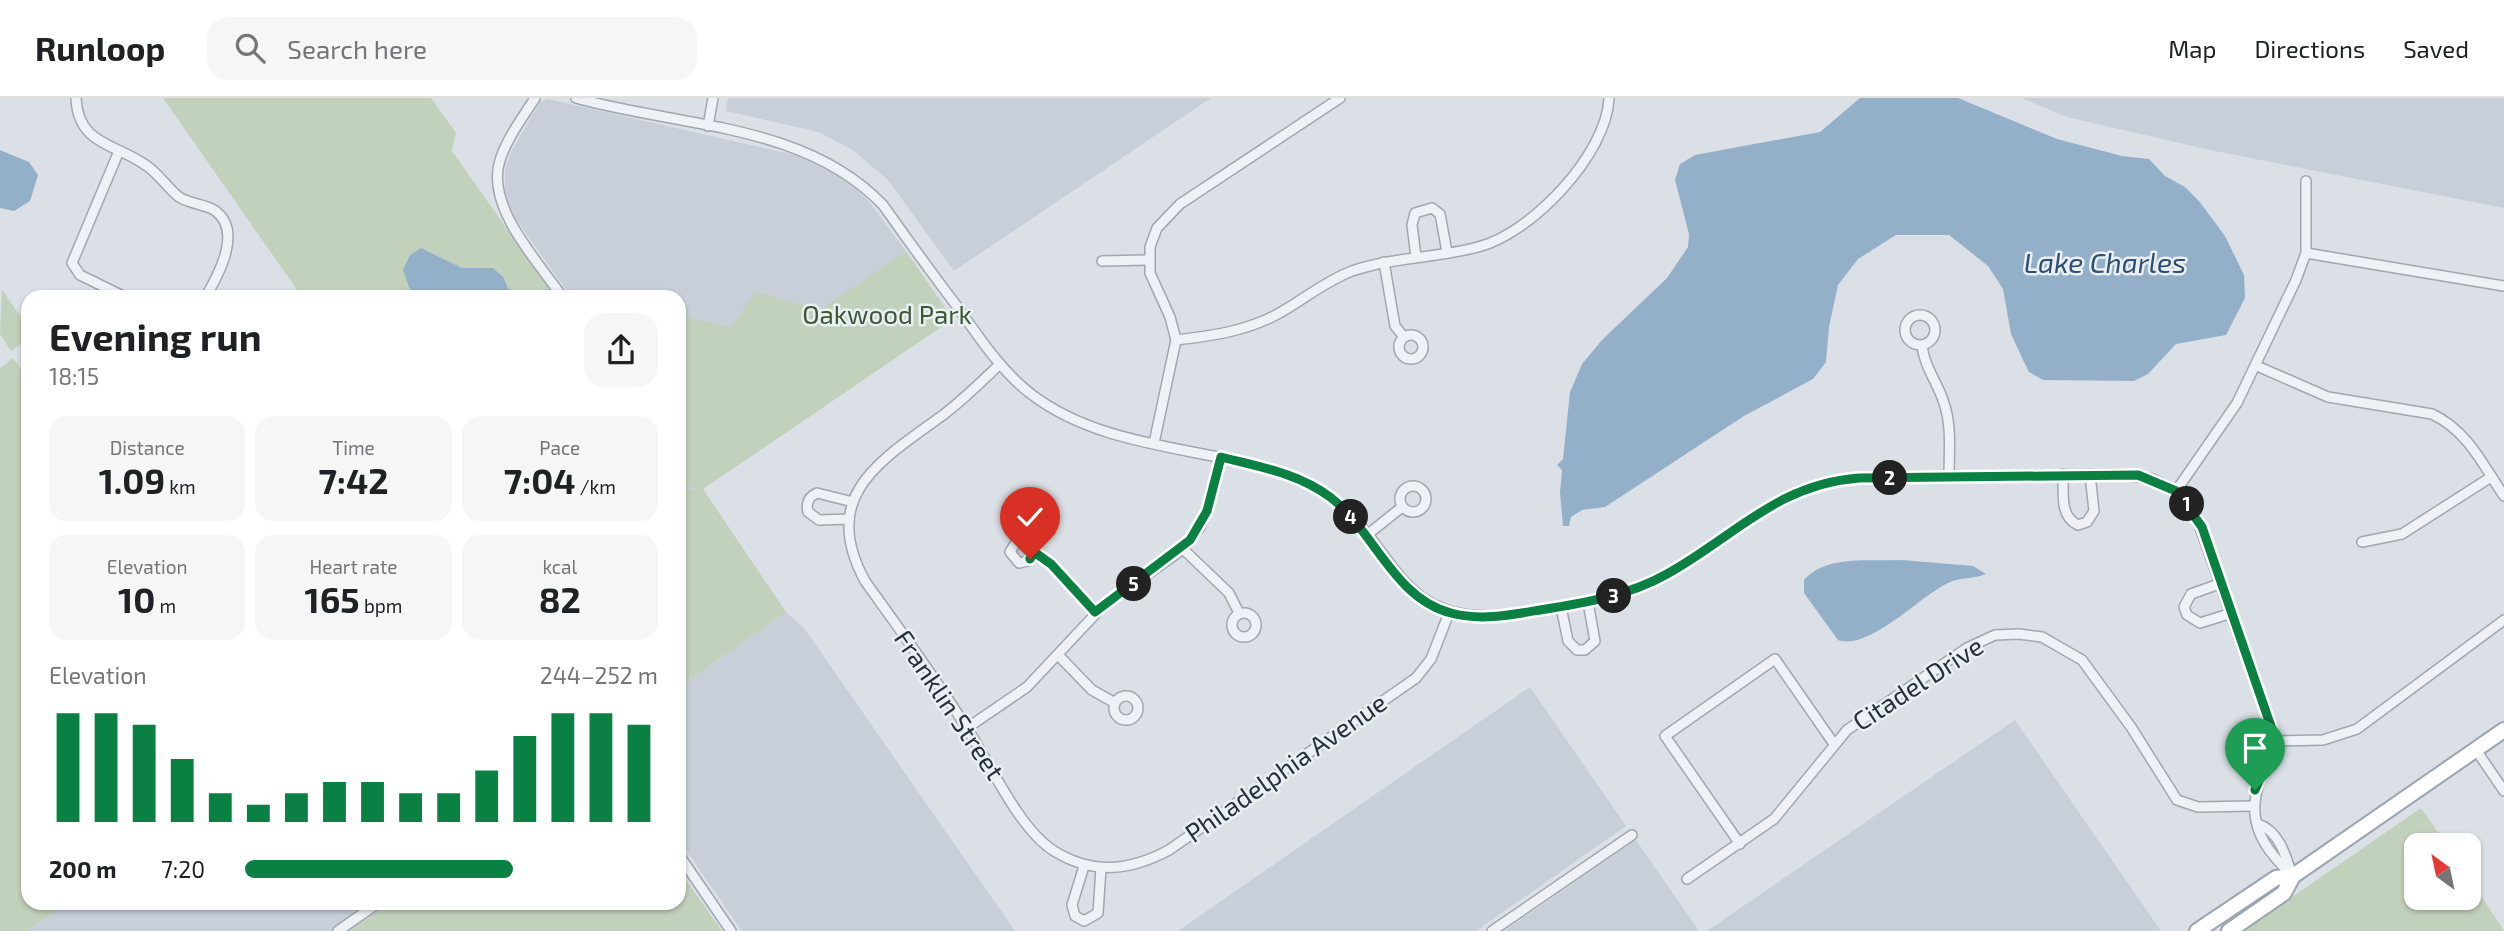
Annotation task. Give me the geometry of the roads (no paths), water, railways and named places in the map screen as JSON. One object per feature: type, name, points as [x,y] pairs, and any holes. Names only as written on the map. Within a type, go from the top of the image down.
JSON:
[{"type":"main road","points":[[2229,931],[2284,893],[2293,876],[2504,730]]},
{"type":"main road","points":[[2197,931],[2276,878],[2293,876]]},
{"type":"street","points":[[76,98],[77,112],[84,128],[95,138],[147,165],[180,197],[217,212],[226,224],[229,237],[226,251],[209,290]]},
{"type":"street","points":[[535,98],[500,160],[498,191],[507,216],[558,290]]},
{"type":"street","points":[[576,98],[708,126],[813,154],[861,183],[883,205],[999,365],[1029,393],[1068,418],[1094,428],[1281,472],[1317,488],[1341,507],[1367,535],[1406,586],[1449,613],[1493,617],[1618,595],[1667,575],[1766,507],[1799,491],[1844,479],[2138,475],[2176,491],[2202,527],[2276,741],[2255,790],[2253,806],[2258,835],[2276,860],[2293,876]]},
{"type":"street","points":[[708,126],[713,98]]},
{"type":"street","points":[[1154,443],[1176,340],[1148,260],[1153,238],[1171,211],[1340,98]]},
{"type":"street","points":[[1176,340],[1244,328],[1277,314],[1338,277],[1384,262],[1493,242],[1531,217],[1588,159],[1606,122],[1609,98]]},
{"type":"street","points":[[111,290],[80,275],[72,263],[118,152]]},
{"type":"street","points":[[2176,491],[2230,416],[2257,366],[2306,253],[2306,181]]},
{"type":"street","points":[[1416,257],[1412,225],[1415,213],[1432,208],[1440,214],[1447,252]]},
{"type":"street","points":[[2306,253],[2504,286]]},
{"type":"street","points":[[1102,261],[1148,260]]},
{"type":"street","points":[[1384,262],[1395,326],[1404,337]]},
{"type":"street","points":[[1922,345],[1923,357],[1942,396],[1948,419],[1949,477]]},
{"type":"street","points":[[853,502],[817,493],[808,500],[806,506],[808,512],[819,520],[849,519],[853,502],[867,475],[882,458],[957,404],[999,365]]},
{"type":"street","points":[[2257,366],[2328,397],[2420,412],[2444,420],[2464,436],[2504,496]]},
{"type":"street","points":[[967,728],[1027,687],[1095,612],[1183,549],[1207,511],[1221,457]]},
{"type":"street","points":[[2063,474],[2064,510],[2069,520],[2078,525],[2087,522],[2094,511],[2090,474]]},
{"type":"street","points":[[2362,542],[2402,534],[2491,477]]},
{"type":"street","points":[[1367,535],[1402,508]]},
{"type":"street","name":"Franklin Street","points":[[849,519],[855,560],[865,581],[967,728],[1034,833],[1054,851],[1084,866]]},
{"type":"street","points":[[1183,549],[1229,593],[1239,613]]},
{"type":"street","points":[[1034,552],[1051,564],[1095,612]]},
{"type":"street","points":[[2222,583],[2191,594],[2185,607],[2187,615],[2200,623],[2232,613]]},
{"type":"street","points":[[1561,607],[1568,641],[1577,650],[1585,650],[1595,641],[1596,635],[1588,602]]},
{"type":"street","name":"Philadelphia Avenue","points":[[1084,866],[1136,866],[1169,850],[1407,685],[1431,659],[1449,613]]},
{"type":"street","points":[[2276,741],[2323,740],[2357,729],[2504,620]]},
{"type":"street","name":"Citadel Drive","points":[[1687,879],[1774,819],[1833,744],[1856,724],[1974,643],[1995,635],[2031,635],[2054,642],[2082,660],[2131,727],[2176,800],[2198,807],[2253,806]]},
{"type":"street","points":[[1058,655],[1092,690],[1115,703]]},
{"type":"street","points":[[1740,844],[1665,736],[1775,659],[1833,744]]},
{"type":"street","points":[[2476,750],[2504,791]]},
{"type":"street","points":[[1492,931],[1632,835]]},
{"type":"street","points":[[686,865],[731,931]]},
{"type":"street","points":[[1084,866],[1072,905],[1075,916],[1084,920],[1098,913],[1101,868]]},
{"type":"street","points":[[338,931],[368,910]]},
{"type":"water","name":"Lake Charles","points":[[1860,98],[1958,98],[2057,139],[2122,156],[2149,159],[2165,176],[2185,187],[2199,201],[2225,236],[2244,275],[2245,298],[2226,335],[2176,344],[2148,374],[2134,381],[2043,380],[2029,372],[2024,362],[2011,334],[2003,289],[1988,266],[1949,235],[1896,235],[1858,259],[1838,285],[1829,327],[1826,362],[1813,379],[1744,416],[1605,507],[1582,510],[1571,517],[1569,526],[1563,526],[1560,493],[1562,470],[1557,465],[1563,459],[1570,392],[1582,364],[1602,340],[1667,278],[1688,247],[1689,234],[1675,180],[1680,164],[1695,155],[1820,132]]},
{"type":"water","points":[[0,150],[29,162],[38,175],[30,201],[14,211],[0,208]]},
{"type":"water","points":[[421,248],[462,268],[493,268],[503,277],[509,290],[411,290],[403,270],[410,255]]},
{"type":"water","points":[[1902,560],[1973,566],[1986,574],[1948,583],[1879,630],[1864,638],[1850,641],[1838,640],[1804,593],[1804,580],[1825,566],[1850,561]]},
{"type":"park label","name":"Oakwood Park","points":[[887,315]]}]
